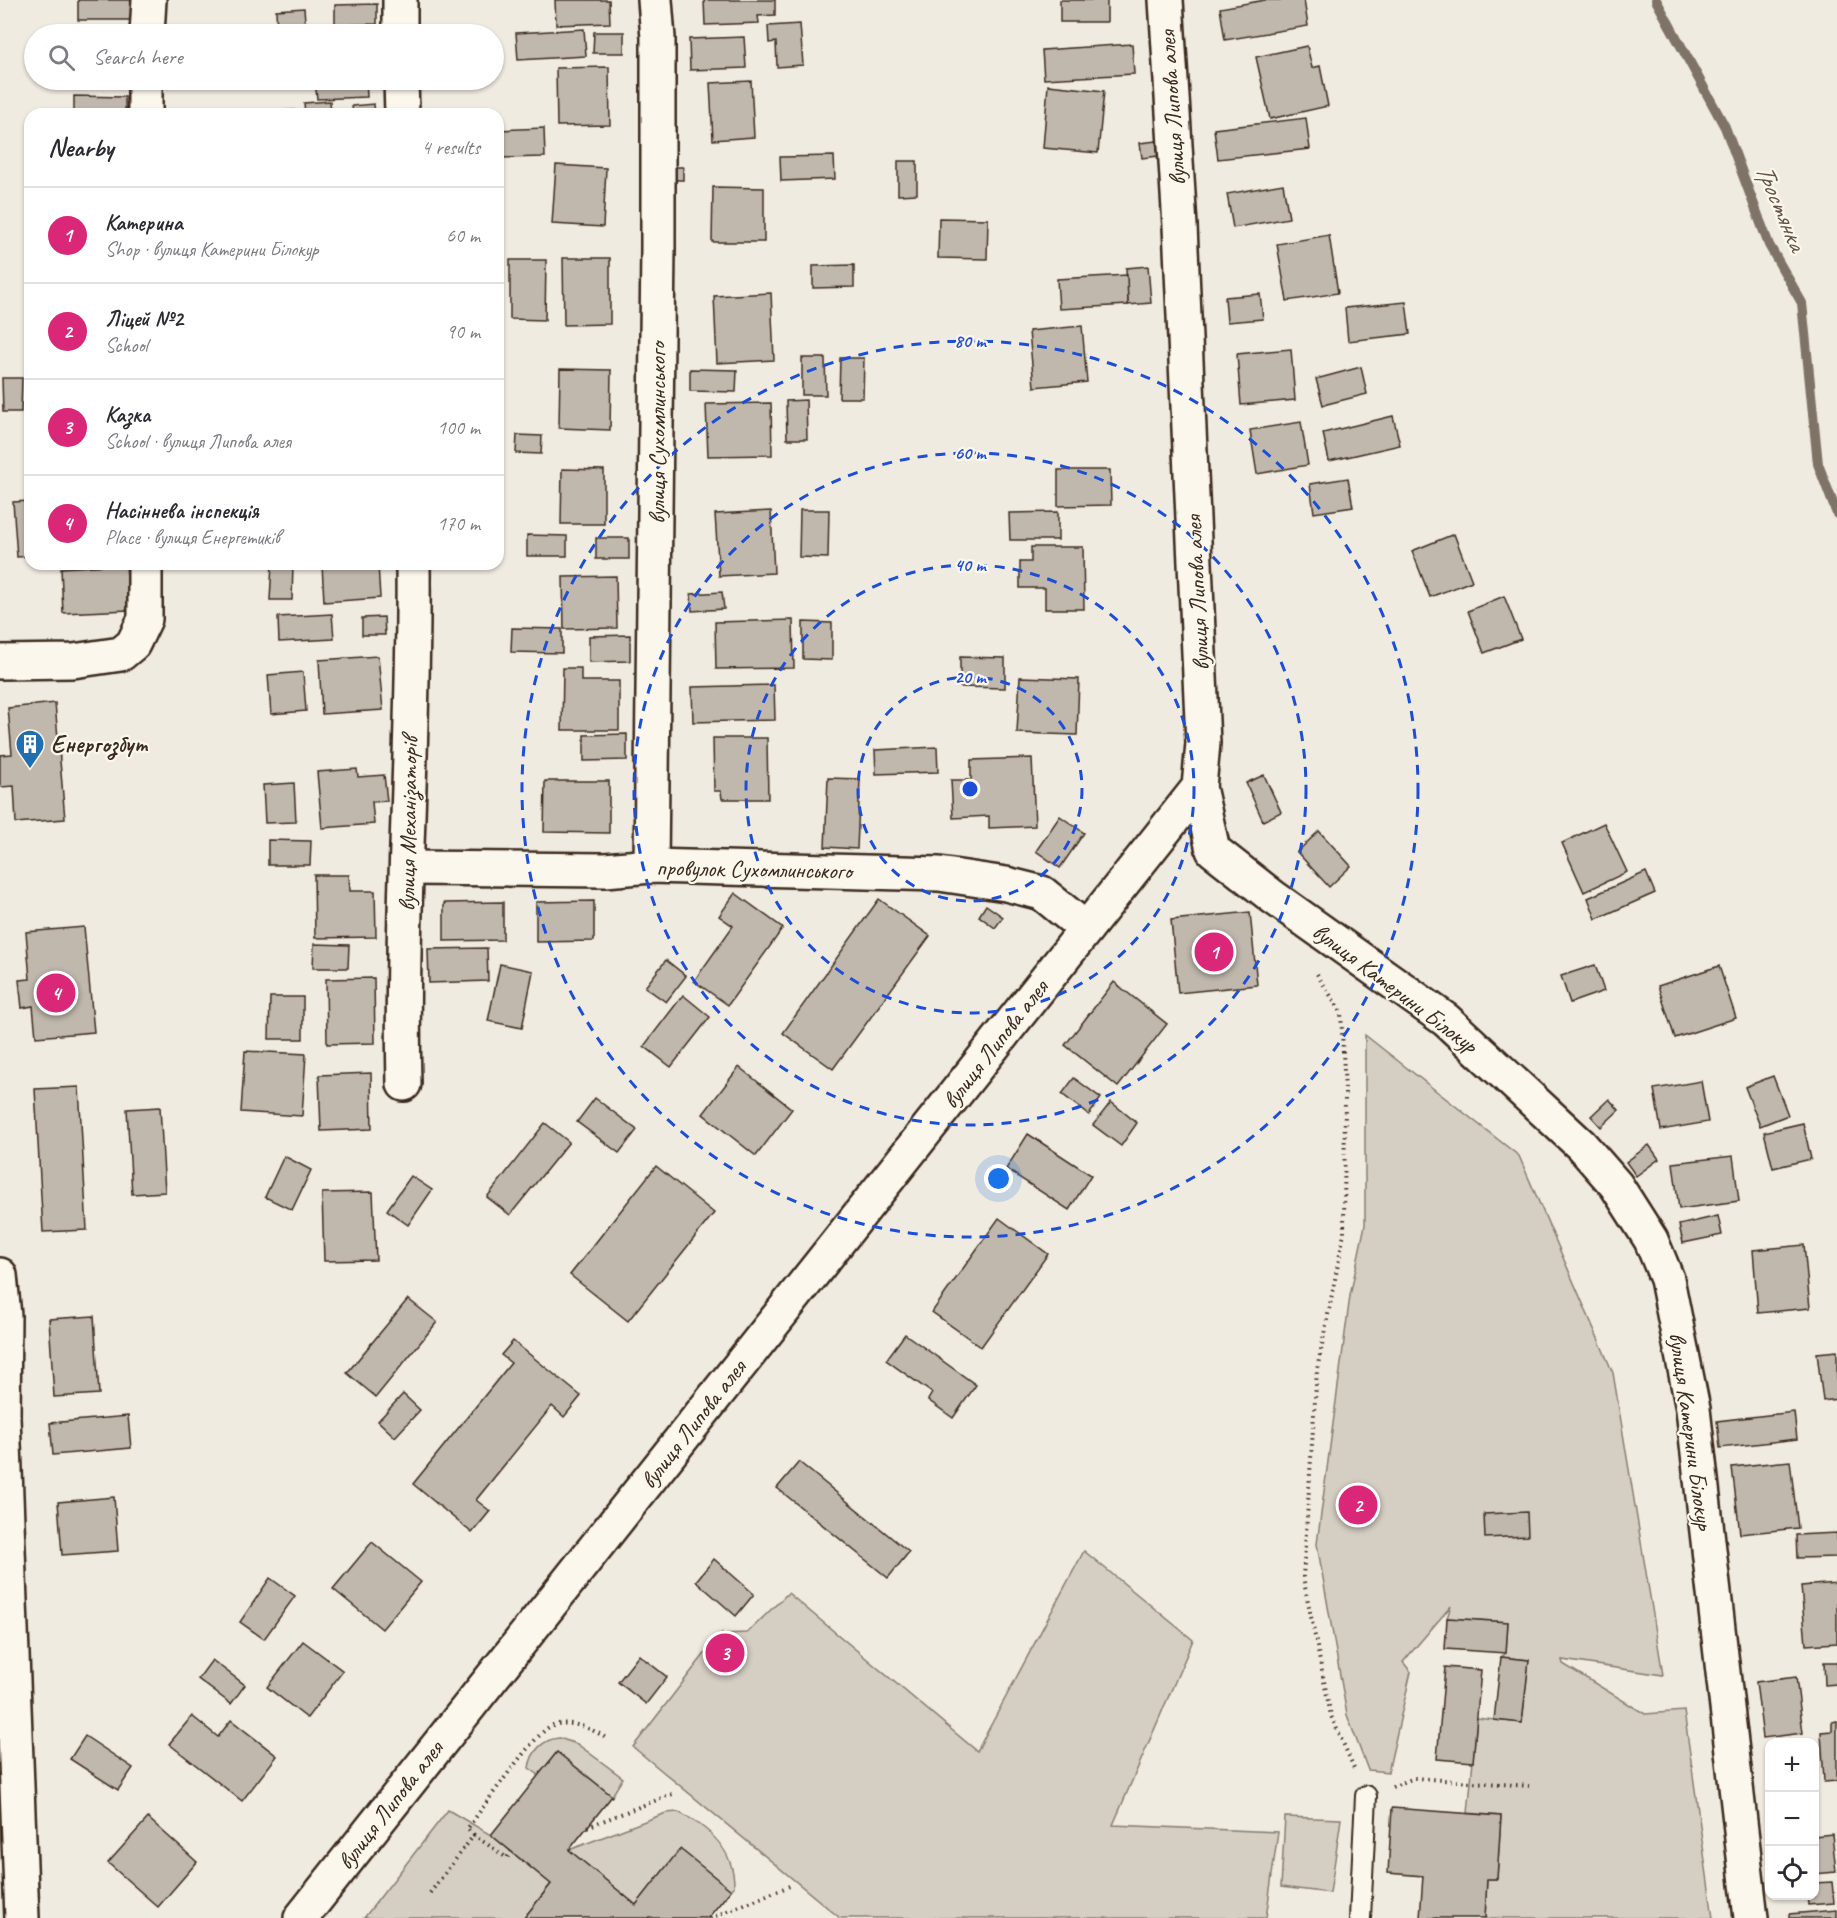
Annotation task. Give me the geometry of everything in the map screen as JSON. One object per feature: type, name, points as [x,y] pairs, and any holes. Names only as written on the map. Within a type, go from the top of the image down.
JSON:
[{"type":"street","points":[[148,24],[149,0]]},
{"type":"street","points":[[400,0],[400,24]]},
{"type":"street","name":"вулиця Сухомлинського","points":[[651,866],[658,248],[658,38],[655,0]]},
{"type":"street","name":"вулиця Липова алея","points":[[301,1918],[1199,787],[1203,731],[1180,226],[1166,0]]},
{"type":"street","points":[[145,90],[145,108]]},
{"type":"street","points":[[401,90],[402,108]]},
{"type":"street","points":[[0,662],[73,661],[121,654],[133,644],[145,619],[145,570]]},
{"type":"street","name":"вулиця Механізаторів","points":[[404,1084],[402,989],[408,868],[413,570]]},
{"type":"street","name":"вулиця Катерини Білокур","points":[[1199,787],[1214,850],[1273,897],[1446,1020],[1581,1145],[1616,1185],[1651,1240],[1667,1279],[1693,1409],[1751,1918]]},
{"type":"street","name":"провулок Сухомлинського","points":[[408,868],[605,870],[651,866],[939,874],[1006,884],[1042,893],[1086,929]]},
{"type":"street","points":[[0,1275],[4,1316],[3,1417],[22,1918]]},
{"type":"lane","points":[[1360,1918],[1366,1796]]},
{"type":"path","points":[[1312,966],[1341,1012],[1345,1091],[1344,1234],[1317,1370],[1303,1577],[1331,1716],[1366,1796],[1414,1778],[1529,1786]]},
{"type":"path","points":[[511,1851],[507,1858],[467,1830],[536,1739],[551,1726],[568,1723],[595,1730],[606,1737]]},
{"type":"path","points":[[587,1827],[675,1793]]},
{"type":"path","points":[[430,1893],[474,1835]]},
{"type":"path","points":[[710,1918],[792,1885]]},
{"type":"shaded area","points":[[1365,1035],[1519,1156],[1613,1373],[1663,1675],[1562,1660],[1563,1664],[1645,1714],[1684,1711],[1713,1918],[1485,1918],[1487,1879],[1497,1879],[1501,1816],[1468,1813],[1477,1718],[1522,1723],[1529,1660],[1501,1657],[1506,1653],[1508,1622],[1447,1618],[1451,1606],[1403,1662],[1411,1672],[1388,1772],[1368,1770],[1347,1715],[1317,1544],[1350,1296],[1365,1225]]},
{"type":"shaded area","points":[[1084,1551],[1193,1640],[1113,1825],[1278,1832],[1266,1918],[840,1918],[633,1747],[720,1634],[747,1633],[788,1593],[977,1751]]},
{"type":"shaded area","points":[[559,1738],[577,1744],[623,1778],[612,1796],[557,1752],[539,1775],[529,1768],[532,1757],[539,1747]]},
{"type":"shaded area","points":[[448,1810],[491,1835],[551,1884],[524,1918],[364,1918]]},
{"type":"shaded area","points":[[678,1812],[710,1833],[725,1851],[733,1874],[734,1887],[731,1890],[680,1850],[636,1905],[569,1850],[666,1813]]},
{"type":"shaded area","points":[[1285,1817],[1341,1819],[1330,1893],[1281,1887]]},
{"type":"building","points":[[78,0],[135,0],[135,20],[78,20]]},
{"type":"building","points":[[555,0],[609,0],[610,23],[556,25]]},
{"type":"building","points":[[704,0],[775,0],[775,15],[758,16],[759,23],[705,25]]},
{"type":"building","points":[[1060,0],[1107,0],[1107,22],[1060,22]]},
{"type":"building","points":[[1265,0],[1304,0],[1308,26],[1225,40],[1220,8]]},
{"type":"building","points":[[377,4],[377,24],[335,24],[335,5]]},
{"type":"building","points":[[304,8],[305,24],[277,24],[276,10]]},
{"type":"building","points":[[800,24],[803,65],[777,67],[776,42],[769,43],[768,26]]},
{"type":"building","points":[[584,29],[586,56],[518,60],[516,33]]},
{"type":"building","points":[[594,32],[624,32],[624,53],[593,53]]},
{"type":"building","points":[[744,37],[746,68],[690,70],[689,39]]},
{"type":"building","points":[[1132,44],[1134,74],[1044,79],[1042,50]]},
{"type":"building","points":[[1307,46],[1312,68],[1320,66],[1328,106],[1270,119],[1256,57]]},
{"type":"building","points":[[609,67],[610,125],[557,126],[556,68]]},
{"type":"building","points":[[751,81],[754,137],[713,140],[710,83]]},
{"type":"building","points":[[1048,85],[1104,91],[1098,153],[1043,148]]},
{"type":"building","points":[[316,90],[367,90],[367,97],[317,99]]},
{"type":"building","points":[[74,96],[125,97],[125,108],[74,108]]},
{"type":"building","points":[[330,101],[331,108],[304,108],[304,103]]},
{"type":"building","points":[[374,104],[374,108],[352,108],[352,106]]},
{"type":"building","points":[[1306,118],[1310,149],[1218,159],[1214,129]]},
{"type":"building","points":[[544,128],[545,157],[504,158],[504,130]]},
{"type":"building","points":[[1156,141],[1158,156],[1142,158],[1140,143]]},
{"type":"building","points":[[834,156],[835,179],[781,181],[780,157]]},
{"type":"building","points":[[898,161],[917,161],[917,194],[898,195]]},
{"type":"building","points":[[556,165],[606,168],[603,227],[552,224]]},
{"type":"building","points":[[673,167],[683,167],[683,180],[672,180]]},
{"type":"building","points":[[1283,184],[1289,218],[1233,228],[1227,194]]},
{"type":"building","points":[[713,187],[764,188],[764,242],[712,242]]},
{"type":"building","points":[[939,218],[988,219],[987,259],[938,258]]},
{"type":"building","points":[[1329,235],[1338,293],[1287,301],[1277,244]]},
{"type":"building","points":[[563,258],[610,258],[610,324],[564,325]]},
{"type":"building","points":[[510,260],[546,260],[545,320],[510,319]]},
{"type":"building","points":[[854,265],[854,287],[813,288],[813,266]]},
{"type":"building","points":[[1148,266],[1151,303],[1128,305],[1126,268]]},
{"type":"building","points":[[1127,275],[1128,305],[1059,309],[1057,279]]},
{"type":"building","points":[[771,293],[774,360],[717,363],[714,296]]},
{"type":"building","points":[[1260,294],[1263,319],[1227,322],[1225,297]]},
{"type":"building","points":[[1406,302],[1410,334],[1348,341],[1345,308]]},
{"type":"building","points":[[1082,326],[1087,382],[1034,387],[1029,331]]},
{"type":"building","points":[[1291,349],[1295,400],[1241,405],[1237,354]]},
{"type":"building","points":[[802,358],[825,358],[826,395],[802,395]]},
{"type":"building","points":[[840,358],[864,358],[863,398],[839,398]]},
{"type":"building","points":[[1361,367],[1367,394],[1323,405],[1316,379]]},
{"type":"building","points":[[560,369],[611,370],[610,430],[559,428]]},
{"type":"building","points":[[690,369],[737,370],[736,392],[690,391]]},
{"type":"building","points":[[2,378],[22,378],[21,412],[3,412]]},
{"type":"building","points":[[806,400],[807,439],[787,439],[786,401]]},
{"type":"building","points":[[771,403],[772,455],[708,456],[706,404]]},
{"type":"building","points":[[1393,416],[1400,445],[1329,461],[1323,433]]},
{"type":"building","points":[[1301,422],[1308,465],[1257,474],[1250,430]]},
{"type":"building","points":[[517,435],[542,436],[541,454],[516,453]]},
{"type":"building","points":[[562,469],[604,470],[604,524],[561,524]]},
{"type":"building","points":[[1058,470],[1110,470],[1111,505],[1058,506]]},
{"type":"building","points":[[1348,478],[1353,507],[1314,513],[1310,484]]},
{"type":"building","points":[[24,501],[24,556],[17,557],[13,502]]},
{"type":"building","points":[[800,510],[829,510],[828,558],[799,557]]},
{"type":"building","points":[[771,511],[774,573],[719,576],[715,514]]},
{"type":"building","points":[[1058,512],[1058,540],[1010,540],[1009,513]]},
{"type":"building","points":[[1454,534],[1472,581],[1430,597],[1412,551]]},
{"type":"building","points":[[527,535],[567,536],[567,556],[527,556]]},
{"type":"building","points":[[596,538],[629,538],[629,559],[596,559]]},
{"type":"building","points":[[1031,547],[1083,547],[1084,609],[1045,609],[1045,588],[1020,588],[1020,562],[1031,562]]},
{"type":"building","points":[[61,570],[126,570],[129,610],[63,613]]},
{"type":"building","points":[[272,570],[293,570],[292,600],[270,600]]},
{"type":"building","points":[[322,570],[378,570],[380,598],[324,602]]},
{"type":"building","points":[[616,576],[617,628],[564,629],[563,577]]},
{"type":"building","points":[[722,592],[724,609],[692,611],[691,594]]},
{"type":"building","points":[[1504,596],[1521,639],[1484,653],[1468,611]]},
{"type":"building","points":[[332,614],[334,639],[279,642],[278,617]]},
{"type":"building","points":[[384,617],[385,635],[362,635],[362,618]]},
{"type":"building","points":[[793,620],[794,668],[716,669],[715,622]]},
{"type":"building","points":[[803,622],[832,623],[832,660],[803,659]]},
{"type":"building","points":[[512,628],[562,629],[562,653],[511,652]]},
{"type":"building","points":[[630,635],[630,661],[589,662],[589,636]]},
{"type":"building","points":[[378,656],[383,710],[322,714],[319,660]]},
{"type":"building","points":[[960,657],[1005,658],[1005,688],[960,687]]},
{"type":"building","points":[[563,668],[581,668],[581,681],[619,681],[619,730],[562,730]]},
{"type":"building","points":[[303,672],[306,711],[271,714],[268,675]]},
{"type":"building","points":[[1020,677],[1079,679],[1077,735],[1017,733]]},
{"type":"building","points":[[774,685],[775,720],[693,722],[692,687]]},
{"type":"building","name":"Енергозбут","points":[[55,703],[65,819],[16,823],[14,786],[0,787],[0,755],[12,754],[8,708]]},
{"type":"building","points":[[627,734],[627,760],[584,761],[584,735]]},
{"type":"building","points":[[713,738],[767,738],[768,799],[722,799],[721,791],[714,791]]},
{"type":"building","points":[[937,747],[938,772],[876,774],[875,750]]},
{"type":"building","points":[[1032,758],[1035,826],[989,828],[989,816],[953,818],[951,780],[971,780],[971,760]]},
{"type":"building","points":[[357,769],[358,777],[384,775],[387,801],[372,802],[374,824],[322,828],[317,772]]},
{"type":"building","points":[[1264,775],[1281,812],[1263,821],[1246,783]]},
{"type":"building","points":[[828,778],[860,779],[857,849],[825,847]]},
{"type":"building","points":[[545,781],[609,781],[609,833],[544,832]]},
{"type":"building","points":[[294,783],[296,822],[265,823],[263,785]]},
{"type":"building","points":[[1060,816],[1084,833],[1060,868],[1036,851]]},
{"type":"building","points":[[1604,823],[1627,872],[1584,892],[1562,843]]},
{"type":"building","points":[[1319,831],[1351,866],[1329,887],[1297,852]]},
{"type":"building","points":[[268,840],[311,841],[310,865],[268,865]]},
{"type":"building","points":[[1646,872],[1655,893],[1596,919],[1588,898]]},
{"type":"building","points":[[314,875],[349,875],[350,891],[375,891],[376,937],[315,938]]},
{"type":"building","points":[[735,893],[783,928],[728,1005],[694,981],[733,926],[719,916]]},
{"type":"building","points":[[879,899],[930,936],[833,1069],[783,1033]]},
{"type":"building","points":[[594,901],[594,941],[536,942],[536,902]]},
{"type":"building","points":[[503,902],[503,940],[444,941],[444,903]]},
{"type":"building","points":[[986,905],[1003,917],[995,928],[979,916]]},
{"type":"building","points":[[1250,912],[1257,985],[1178,993],[1171,920]]},
{"type":"building","points":[[84,927],[94,1032],[36,1037],[33,1006],[22,1008],[19,980],[30,979],[26,932]]},
{"type":"building","points":[[314,944],[349,945],[348,968],[313,968]]},
{"type":"building","points":[[487,948],[488,981],[429,983],[428,949]]},
{"type":"building","points":[[666,960],[686,976],[666,1002],[645,987]]},
{"type":"building","points":[[500,964],[533,971],[522,1028],[488,1021]]},
{"type":"building","points":[[1595,965],[1604,991],[1570,1003],[1561,976]]},
{"type":"building","points":[[1719,966],[1736,1018],[1675,1038],[1658,986]]},
{"type":"building","points":[[374,978],[375,1043],[327,1044],[326,979]]},
{"type":"building","points":[[1114,982],[1167,1024],[1118,1087],[1065,1045]]},
{"type":"building","points":[[683,995],[710,1017],[671,1067],[644,1046]]},
{"type":"building","points":[[270,997],[303,997],[303,1039],[269,1039]]},
{"type":"building","points":[[245,1051],[306,1054],[302,1116],[241,1112]]},
{"type":"building","points":[[739,1067],[792,1109],[756,1156],[703,1114]]},
{"type":"building","points":[[371,1073],[372,1129],[321,1131],[319,1075]]},
{"type":"building","points":[[1773,1076],[1788,1115],[1760,1126],[1745,1087]]},
{"type":"building","points":[[1074,1078],[1101,1098],[1089,1115],[1062,1094]]},
{"type":"building","points":[[1701,1081],[1708,1122],[1661,1130],[1654,1089]]},
{"type":"building","points":[[79,1087],[87,1230],[43,1232],[35,1089]]},
{"type":"building","points":[[595,1098],[637,1130],[619,1153],[577,1122]]},
{"type":"building","points":[[1609,1099],[1619,1110],[1601,1127],[1591,1116]]},
{"type":"building","points":[[1111,1102],[1137,1123],[1121,1146],[1093,1125]]},
{"type":"building","points":[[160,1107],[165,1192],[132,1194],[127,1109]]},
{"type":"building","points":[[545,1123],[569,1142],[510,1215],[487,1197]]},
{"type":"building","points":[[1803,1123],[1811,1159],[1773,1168],[1764,1132]]},
{"type":"building","points":[[1028,1134],[1091,1175],[1069,1210],[1006,1169]]},
{"type":"building","points":[[1649,1145],[1659,1159],[1636,1176],[1626,1162]]},
{"type":"building","points":[[284,1156],[311,1170],[292,1210],[265,1197]]},
{"type":"building","points":[[1733,1156],[1739,1201],[1679,1209],[1673,1163]]},
{"type":"building","points":[[656,1166],[714,1213],[628,1321],[570,1275]]},
{"type":"building","points":[[411,1176],[432,1190],[408,1225],[387,1210]]},
{"type":"building","points":[[373,1192],[376,1260],[324,1261],[322,1193]]},
{"type":"building","points":[[1718,1216],[1722,1235],[1683,1243],[1679,1225]]},
{"type":"building","points":[[999,1218],[1048,1254],[981,1347],[932,1312]]},
{"type":"building","points":[[1804,1245],[1810,1308],[1758,1313],[1753,1250]]},
{"type":"building","points":[[408,1299],[437,1322],[376,1397],[347,1373]]},
{"type":"building","points":[[94,1316],[99,1394],[54,1397],[49,1319]]},
{"type":"building","points":[[905,1334],[976,1385],[953,1418],[928,1400],[932,1393],[886,1360]]},
{"type":"building","points":[[513,1341],[581,1396],[564,1417],[552,1406],[476,1500],[490,1511],[472,1533],[413,1484],[511,1363],[501,1355]]},
{"type":"building","points":[[1837,1351],[1837,1399],[1823,1401],[1817,1353]]},
{"type":"building","points":[[403,1394],[420,1410],[395,1437],[378,1421]]},
{"type":"building","points":[[1794,1412],[1797,1439],[1720,1448],[1717,1421]]},
{"type":"building","points":[[128,1416],[131,1448],[53,1455],[50,1423]]},
{"type":"building","points":[[1790,1461],[1798,1528],[1740,1534],[1732,1467]]},
{"type":"building","points":[[799,1462],[909,1552],[888,1578],[777,1488]]},
{"type":"building","points":[[114,1497],[118,1551],[62,1555],[58,1502]]},
{"type":"building","points":[[1527,1512],[1528,1536],[1485,1538],[1484,1514]]},
{"type":"building","points":[[1837,1533],[1837,1557],[1797,1558],[1796,1535]]},
{"type":"building","points":[[372,1542],[421,1582],[382,1629],[333,1589]]},
{"type":"building","points":[[714,1559],[754,1594],[736,1616],[696,1581]]},
{"type":"building","points":[[270,1578],[295,1596],[264,1639],[240,1622]]},
{"type":"building","points":[[1837,1583],[1837,1643],[1806,1645],[1801,1586]]},
{"type":"building","points":[[1447,1618],[1508,1622],[1506,1653],[1445,1649]]},
{"type":"building","points":[[303,1641],[343,1671],[307,1718],[267,1687]]},
{"type":"building","points":[[639,1655],[667,1677],[646,1704],[618,1682]]},
{"type":"building","points":[[1501,1657],[1529,1660],[1522,1723],[1494,1720]]},
{"type":"building","points":[[212,1660],[245,1685],[231,1704],[198,1679]]},
{"type":"building","points":[[1824,1662],[1837,1662],[1837,1684],[1825,1685]]},
{"type":"building","points":[[1445,1667],[1481,1670],[1473,1762],[1437,1759]]},
{"type":"building","points":[[1796,1677],[1803,1733],[1763,1738],[1756,1682]]},
{"type":"building","points":[[192,1716],[218,1737],[231,1720],[277,1756],[242,1801],[169,1744]]},
{"type":"building","points":[[1837,1721],[1837,1781],[1824,1782],[1821,1732],[1832,1731],[1832,1722]]},
{"type":"building","points":[[85,1736],[133,1768],[118,1790],[70,1759]]},
{"type":"building","points":[[557,1752],[612,1796],[569,1850],[636,1905],[680,1849],[731,1890],[708,1918],[524,1918],[551,1884],[491,1835]]},
{"type":"building","points":[[1392,1808],[1501,1816],[1497,1879],[1487,1879],[1485,1918],[1420,1918],[1423,1876],[1388,1873]]},
{"type":"building","points":[[148,1818],[197,1862],[158,1907],[108,1863]]},
{"type":"building","points":[[1832,1834],[1836,1872],[1819,1874],[1819,1835]]},
{"type":"building","points":[[1832,1882],[1834,1903],[1808,1905],[1807,1900],[1819,1900],[1819,1883]]},
{"type":"building","points":[[1837,1910],[1837,1918],[1789,1918],[1789,1914]]},
{"type":"waterway","name":"Тростянка","points":[[1656,0],[1725,127],[1769,245],[1802,303],[1818,464],[1837,514]]},
{"type":"place","name":"Енергозбут","points":[[30,770]]},
{"type":"place","name":"Катерина","points":[[1214,952]]},
{"type":"place","name":"Насіннева інспекція","points":[[56,993]]},
{"type":"place","name":"Ліцей №2","points":[[1358,1505]]},
{"type":"place","name":"Казка","points":[[725,1653]]}]
